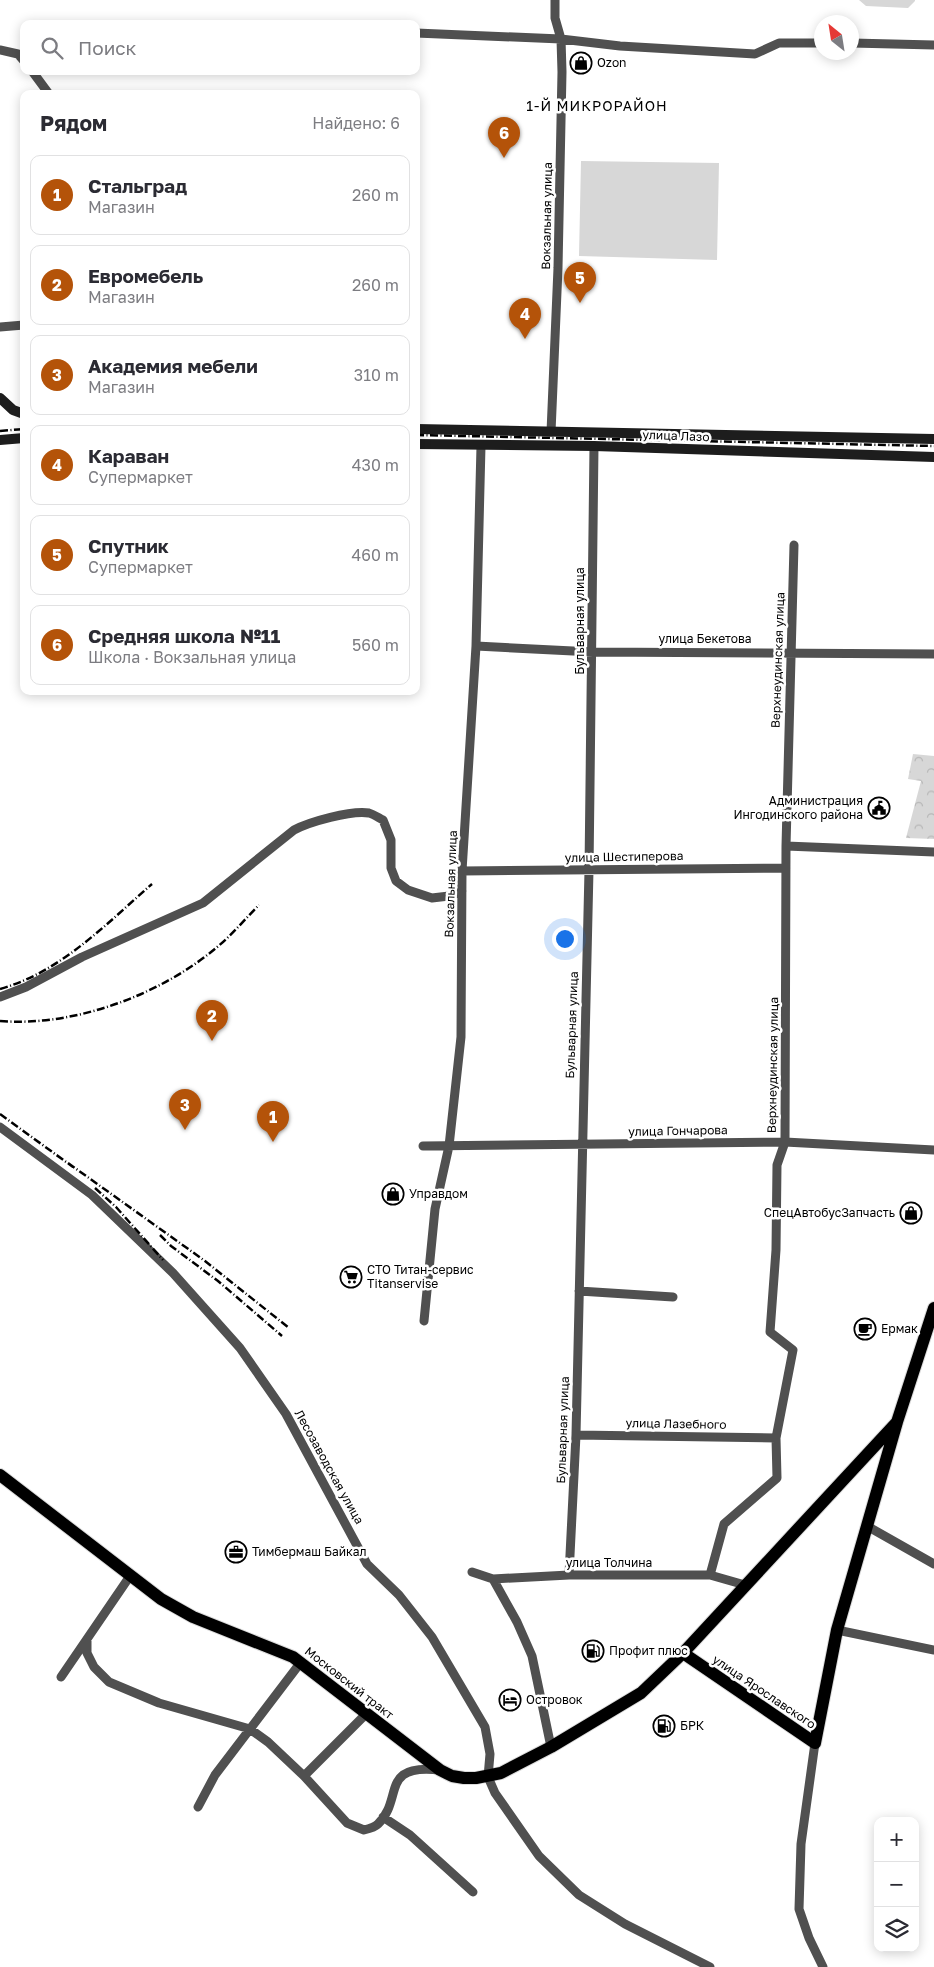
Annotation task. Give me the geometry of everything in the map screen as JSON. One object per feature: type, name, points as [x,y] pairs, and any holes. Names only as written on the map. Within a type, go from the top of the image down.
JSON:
[{"type":"main road","points":[[0,398],[13,410],[20,413]]},
{"type":"main road","name":"улица Лазо","points":[[420,429],[934,439]]},
{"type":"main road","points":[[0,440],[20,438]]},
{"type":"main road","name":"улица Лазо","points":[[420,444],[594,446],[934,457]]},
{"type":"main road","name":"улица Ярославского","points":[[897,1422],[683,1653],[815,1743],[837,1630],[897,1422],[933,1312]]},
{"type":"main road","name":"Московский тракт","points":[[0,1475],[161,1599],[193,1617],[263,1644],[301,1662],[440,1770],[452,1776],[464,1778],[488,1777],[501,1773],[551,1747],[641,1693],[683,1653]]},
{"type":"street","name":"Вокзальная улица","points":[[551,432],[558,268],[561,39],[556,18],[555,0]]},
{"type":"street","points":[[420,33],[561,39],[620,46],[755,54],[779,43],[814,43]]},
{"type":"street","points":[[859,43],[934,45]]},
{"type":"street","points":[[0,50],[18,54],[20,56]]},
{"type":"street","points":[[35,75],[46,90]]},
{"type":"street","points":[[0,327],[20,325]]},
{"type":"street","name":"Вокзальная улица","points":[[424,1322],[434,1209],[449,1146],[461,1037],[462,871],[476,646],[481,446]]},
{"type":"street","name":"Бульварная улица","points":[[569,1576],[576,1435],[581,1144],[589,870],[594,446]]},
{"type":"street","name":"Верхнеудинская улица","points":[[710,1575],[724,1524],[776,1478],[776,1438],[793,1350],[770,1332],[776,1250],[777,1165],[785,1142],[786,846],[794,545]]},
{"type":"street","name":"улица Бекетова","points":[[476,646],[593,652],[934,654]]},
{"type":"street","points":[[0,996],[26,986],[82,957],[203,903],[294,830],[306,823],[369,813],[383,820],[391,840],[391,868],[396,881],[408,890],[432,898],[449,896],[462,890]]},
{"type":"street","points":[[786,846],[934,852]]},
{"type":"street","name":"улица Шестиперова","points":[[462,871],[786,868]]},
{"type":"street","name":"Лесозаводская улица","points":[[0,1127],[92,1196],[173,1272],[240,1348],[286,1414],[367,1564],[399,1596],[432,1637],[485,1727],[490,1754],[488,1777]]},
{"type":"street","name":"улица Гончарова","points":[[423,1146],[785,1142],[934,1150]]},
{"type":"street","points":[[578,1291],[673,1296]]},
{"type":"street","name":"улица Лазебного","points":[[576,1435],[776,1438]]},
{"type":"street","points":[[867,1526],[934,1564]]},
{"type":"street","name":"улица Толчина","points":[[472,1572],[493,1579],[569,1576],[710,1575],[745,1585]]},
{"type":"street","points":[[60,1677],[130,1576]]},
{"type":"street","points":[[493,1579],[517,1622],[532,1656],[551,1747]]},
{"type":"street","points":[[837,1630],[934,1650]]},
{"type":"street","points":[[87,1639],[87,1653],[94,1666],[109,1682],[159,1704],[250,1729],[268,1742],[304,1776],[347,1822],[364,1830],[377,1825],[383,1817],[394,1788],[403,1774],[411,1771],[440,1770]]},
{"type":"street","points":[[198,1807],[216,1775],[301,1662]]},
{"type":"street","points":[[304,1776],[366,1714]]},
{"type":"street","points":[[815,1743],[800,1844],[799,1909],[809,1938],[823,1967]]},
{"type":"street","points":[[488,1777],[495,1793],[539,1856],[579,1895],[625,1924],[710,1967]]},
{"type":"street","points":[[383,1817],[410,1835],[473,1892]]},
{"type":"green space","points":[[859,0],[915,1],[908,8],[866,6]]},
{"type":"green space","points":[[581,161],[719,163],[717,260],[579,256]]},
{"type":"green space","points":[[913,754],[934,756],[934,839],[906,838],[921,781],[908,779]]},
{"type":"railway","points":[[0,431],[20,429]]},
{"type":"railway","points":[[420,435],[934,446]]},
{"type":"railway","points":[[0,989],[22,981],[63,959],[100,930],[152,884]]},
{"type":"railway","points":[[0,1021],[28,1022],[57,1019],[86,1013],[143,993],[194,965],[216,948],[259,905]]},
{"type":"railway","points":[[0,1114],[73,1167]]},
{"type":"railway","points":[[68,1163],[205,1261],[289,1328]]},
{"type":"railway","points":[[95,1188],[116,1207],[163,1260]]},
{"type":"railway","points":[[160,1235],[171,1246],[218,1281],[282,1336]]},
{"type":"place","name":"Ozon","points":[[581,63]]},
{"type":"place","name":"Средняя школа №11","points":[[504,158]]},
{"type":"place","name":"Спутник","points":[[580,303]]},
{"type":"place","name":"Караван","points":[[525,339]]},
{"type":"place","name":"Администрация Ингодинского района","points":[[879,808]]},
{"type":"place","name":"Евромебель","points":[[212,1041]]},
{"type":"place","name":"Академия мебели","points":[[185,1130]]},
{"type":"place","name":"Стальград","points":[[273,1142]]},
{"type":"place","name":"Управдом","points":[[393,1194]]},
{"type":"place","name":"СпецАвтобусЗапчасть","points":[[911,1213]]},
{"type":"place","name":"СТО Титан-сервис Titanservise","points":[[351,1277]]},
{"type":"place","name":"Ермак","points":[[865,1329]]},
{"type":"place","name":"Тимбермаш Байкал","points":[[236,1552]]},
{"type":"place","name":"Профит плюс","points":[[593,1651]]},
{"type":"place","name":"Островок","points":[[510,1700]]},
{"type":"place","name":"БРК","points":[[664,1726]]},
{"type":"district","name":"1-Й МИКРОРАЙОН","points":[[597,106]]}]
